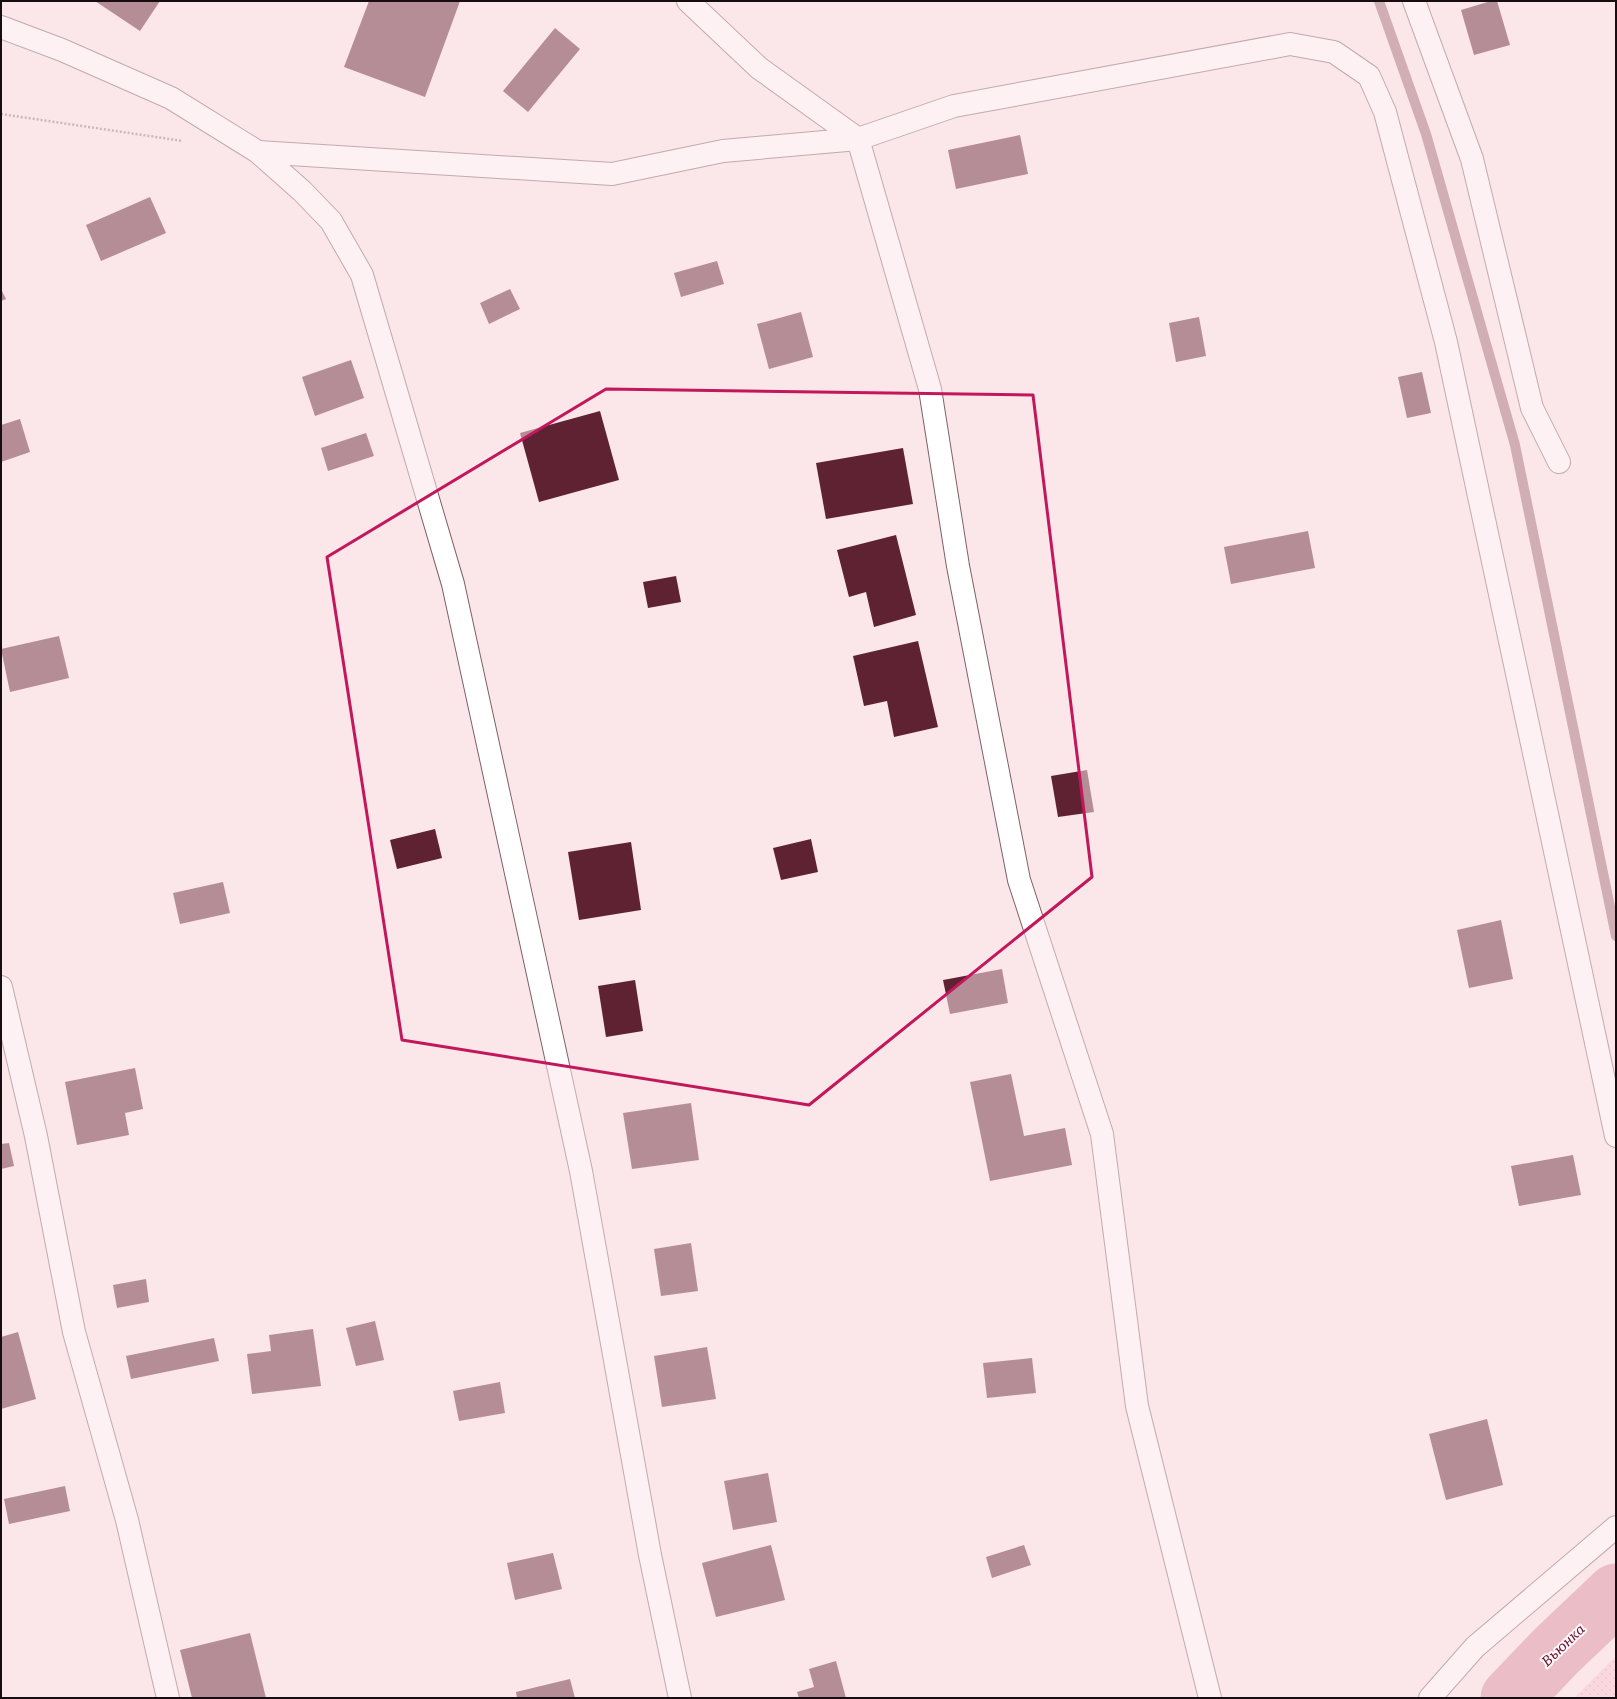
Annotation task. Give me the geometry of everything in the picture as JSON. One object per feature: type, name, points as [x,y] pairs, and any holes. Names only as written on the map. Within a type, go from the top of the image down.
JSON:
[{"type":"street","points":[[688,1],[759,68],[858,139],[930,389],[958,566],[1019,880],[1102,1134],[1137,1406],[1210,1698]]},
{"type":"street","points":[[1414,1],[1472,160],[1532,408],[1559,462]]},
{"type":"street","points":[[1,27],[62,50],[171,98],[258,152],[302,191],[332,221],[362,275],[453,584],[581,1171],[650,1554],[680,1698]]},
{"type":"street","points":[[258,152],[612,174],[722,151],[858,139],[954,106],[1290,44],[1334,52],[1369,76],[1385,112],[1446,342],[1616,1136]]},
{"type":"street","points":[[1,987],[36,1136],[74,1332],[127,1520],[168,1698]]},
{"type":"street","points":[[1430,1698],[1475,1646],[1616,1527]]},
{"type":"path","points":[[1,114],[188,142]]},
{"type":"highlighted area","points":[[606,389],[1033,395],[1092,877],[809,1105],[402,1040],[327,557]]},
{"type":"shaded area","points":[[1616,1656],[1616,1698],[1574,1698]]},
{"type":"building","points":[[95,1],[160,1],[140,31]]},
{"type":"building","points":[[369,1],[460,1],[425,97],[344,67]]},
{"type":"building","points":[[1491,1],[1497,1],[1510,45],[1474,55],[1461,10]]},
{"type":"building","points":[[555,28],[580,49],[528,112],[503,91]]},
{"type":"building","points":[[1020,135],[1028,174],[956,189],[948,150]]},
{"type":"building","points":[[150,197],[166,233],[101,261],[86,225]]},
{"type":"building","points":[[717,261],[724,284],[681,297],[674,273]]},
{"type":"building","points":[[1,289],[6,299],[1,301]]},
{"type":"building","points":[[510,289],[520,309],[489,324],[480,303]]},
{"type":"building","points":[[801,312],[813,357],[769,369],[757,324]]},
{"type":"building","points":[[1199,317],[1206,356],[1176,362],[1169,323]]},
{"type":"building","points":[[351,360],[364,398],[315,416],[302,377]]},
{"type":"building","points":[[1422,372],[1431,413],[1407,418],[1398,377]]},
{"type":"building","points":[[600,411],[619,480],[539,502],[520,433]]},
{"type":"building","points":[[20,419],[30,452],[1,462],[1,425]]},
{"type":"building","points":[[366,433],[374,456],[328,471],[321,448]]},
{"type":"building","points":[[903,448],[913,504],[826,519],[816,463]]},
{"type":"building","points":[[1308,531],[1315,568],[1231,584],[1224,547]]},
{"type":"building","points":[[896,535],[916,615],[874,627],[866,592],[849,597],[837,550]]},
{"type":"building","points":[[676,576],[681,602],[648,608],[643,582]]},
{"type":"building","points":[[59,636],[69,678],[10,692],[1,649]]},
{"type":"building","points":[[918,641],[938,727],[894,737],[887,701],[864,706],[853,656]]},
{"type":"building","points":[[1087,770],[1094,812],[1058,817],[1051,776]]},
{"type":"building","points":[[435,829],[442,858],[397,869],[390,840]]},
{"type":"building","points":[[811,839],[818,872],[781,880],[773,848]]},
{"type":"building","points":[[631,842],[641,910],[579,920],[568,852]]},
{"type":"building","points":[[223,882],[230,913],[180,924],[173,893]]},
{"type":"building","points":[[1501,920],[1513,979],[1469,988],[1457,930]]},
{"type":"building","points":[[1002,969],[1008,1003],[950,1014],[943,980]]},
{"type":"building","points":[[635,980],[643,1031],[606,1037],[598,986]]},
{"type":"building","points":[[135,1068],[143,1109],[125,1113],[129,1135],[77,1145],[65,1082]]},
{"type":"building","points":[[1011,1074],[1024,1136],[1065,1128],[1072,1165],[990,1181],[970,1082]]},
{"type":"building","points":[[691,1103],[699,1160],[632,1169],[623,1113]]},
{"type":"building","points":[[9,1143],[14,1166],[1,1169],[1,1144]]},
{"type":"building","points":[[1573,1155],[1581,1195],[1519,1206],[1511,1166]]},
{"type":"building","points":[[691,1243],[698,1291],[661,1296],[654,1249]]},
{"type":"building","points":[[146,1279],[149,1302],[117,1308],[113,1285]]},
{"type":"building","points":[[375,1321],[384,1360],[356,1366],[346,1328]]},
{"type":"building","points":[[313,1329],[321,1386],[252,1394],[247,1354],[271,1351],[269,1335]]},
{"type":"building","points":[[18,1332],[36,1399],[1,1409],[1,1337]]},
{"type":"building","points":[[214,1338],[219,1361],[131,1379],[126,1356]]},
{"type":"building","points":[[707,1347],[716,1399],[662,1407],[654,1356]]},
{"type":"building","points":[[1032,1358],[1036,1393],[987,1398],[983,1363]]},
{"type":"building","points":[[500,1382],[505,1413],[459,1421],[453,1391]]},
{"type":"building","points":[[1487,1419],[1503,1485],[1446,1500],[1429,1434]]},
{"type":"building","points":[[768,1473],[777,1522],[733,1530],[724,1481]]},
{"type":"building","points":[[65,1486],[70,1511],[9,1524],[4,1499]]},
{"type":"building","points":[[771,1545],[785,1600],[716,1617],[702,1563]]},
{"type":"building","points":[[1024,1545],[1031,1565],[992,1578],[986,1557]]},
{"type":"building","points":[[553,1553],[562,1589],[515,1600],[507,1563]]},
{"type":"building","points":[[250,1633],[266,1698],[192,1698],[180,1650]]},
{"type":"building","points":[[836,1661],[846,1698],[799,1698],[797,1692],[814,1687],[809,1669]]},
{"type":"building","points":[[570,1679],[575,1698],[517,1698],[516,1692]]},
{"type":"waterway","points":[[1379,1],[1426,134],[1515,445],[1616,936]]},
{"type":"waterway","name":"Вьюнка","points":[[1511,1698],[1557,1650],[1616,1594]]}]
